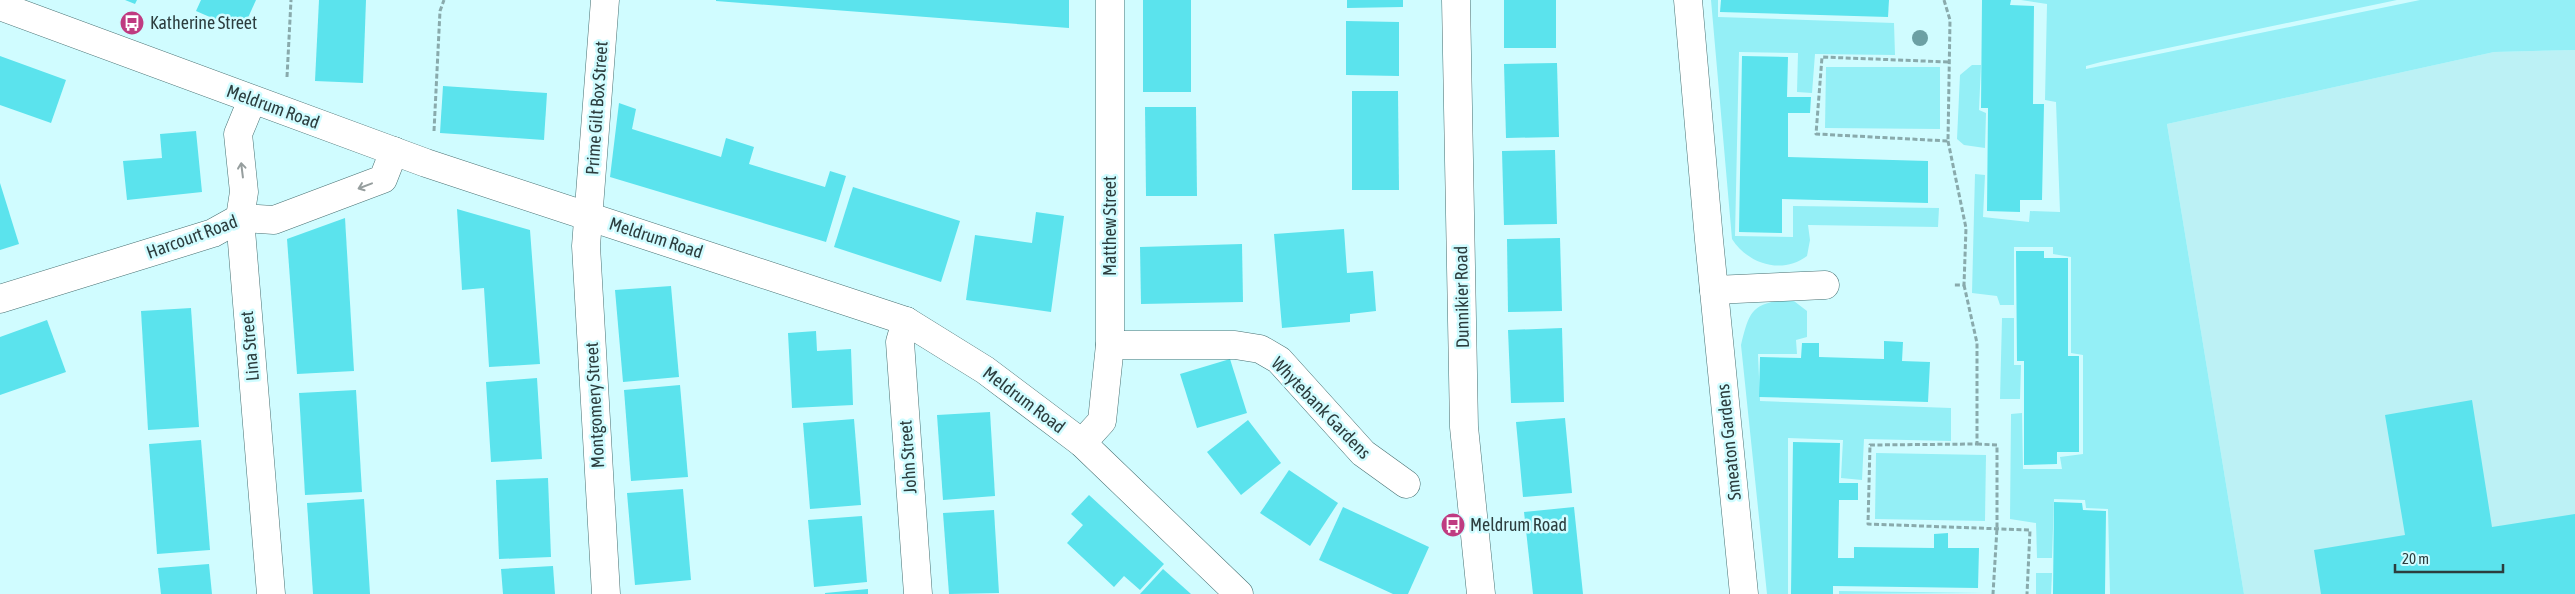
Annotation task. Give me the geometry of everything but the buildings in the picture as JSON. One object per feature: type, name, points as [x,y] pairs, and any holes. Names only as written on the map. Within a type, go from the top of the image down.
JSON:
[{"type":"street","name":"Prime Gilt Box Street","points":[[588,216],[605,0]]},
{"type":"street","name":"Matthew Street","points":[[1082,443],[1102,421],[1110,345],[1110,0]]},
{"type":"street","name":"Dunnikier Road","points":[[1456,0],[1464,427],[1481,594]]},
{"type":"street","name":"Smeaton Gardens","points":[[1688,0],[1744,594]]},
{"type":"street","name":"Meldrum Road","points":[[0,6],[394,151],[906,321],[985,370],[1082,443],[1240,594]]},
{"type":"street","name":"Lina Street","points":[[252,100],[238,134],[244,192],[240,218],[271,594]]},
{"type":"street","name":"Harcourt Road","points":[[0,300],[213,233],[240,218],[274,220],[383,179],[394,151]]},
{"type":"street","name":"Montgomery Street","points":[[588,216],[586,246],[606,594]]},
{"type":"street","points":[[1714,290],[1824,285]]},
{"type":"street","name":"John Street","points":[[906,321],[900,342],[918,594]]},
{"type":"street","name":"Whytebank Gardens","points":[[1110,345],[1235,345],[1260,349],[1279,360],[1364,453],[1406,484]]},
{"type":"path","points":[[287,82],[291,0]]},
{"type":"path","points":[[433,140],[440,11],[444,0]]},
{"type":"path","points":[[1944,0],[1950,20],[1948,141],[1966,228],[1964,285],[1977,343],[1977,444]]},
{"type":"path","points":[[1948,141],[1816,134],[1822,57],[1949,62]]},
{"type":"path","points":[[1954,285],[1964,285]]},
{"type":"path","points":[[1993,594],[1997,528],[1998,445],[1870,445],[1868,524],[1997,528],[2030,530],[2027,594]]},
{"type":"shaded area","points":[[1711,0],[1718,0],[1718,17],[1894,23],[1895,55],[1815,54],[1812,93],[1797,92],[1798,53],[1739,52],[1735,236],[1793,237],[1793,206],[1939,208],[1938,227],[1808,225],[1810,240],[1807,256],[1787,265],[1766,264],[1747,255],[1739,248],[1732,239]]},
{"type":"shaded area","points":[[2021,0],[2397,0],[2101,62],[2086,66],[2086,69],[2420,0],[2575,0],[2575,50],[2494,52],[2167,124],[2244,594],[2110,594],[2108,509],[2086,508],[2085,500],[2054,499],[2052,558],[2037,558],[2036,523],[2010,519],[2011,414],[2022,413],[2023,469],[2062,469],[2060,457],[2083,454],[2083,355],[2071,353],[2071,257],[2053,254],[2053,247],[2014,247],[2014,305],[2000,305],[1997,296],[1972,293],[1975,174],[1985,175],[1983,217],[2029,222],[2030,211],[2060,212],[2056,102],[2045,100],[2047,4]]},
{"type":"shaded area","points":[[2575,50],[2575,594],[2244,594],[2167,124],[2494,52]]},
{"type":"shaded area","points":[[1972,65],[1981,65],[1979,110],[1986,113],[1985,148],[1964,145],[1957,139],[1960,75]]},
{"type":"shaded area","points":[[1826,67],[1940,67],[1940,129],[1825,128]]},
{"type":"shaded area","points":[[1790,298],[1807,311],[1807,337],[1796,340],[1797,354],[1758,354],[1760,401],[1951,408],[1951,441],[1864,439],[1862,480],[1841,478],[1843,440],[1788,438],[1788,594],[1767,594],[1741,345],[1747,323],[1755,310],[1768,303]]},
{"type":"shaded area","points":[[2002,318],[2014,318],[2014,365],[2021,365],[2020,399],[2000,399]]},
{"type":"shaded area","points":[[1876,453],[1986,455],[1985,521],[1875,519]]},
{"type":"shaded area","points":[[2036,573],[2052,573],[2051,594],[2036,594]]},
{"type":"shaded area","points":[[1839,591],[1984,593],[1839,594]]},
{"type":"place","name":"Katherine Street","points":[[132,23]]},
{"type":"place","name":"Meldrum Road","points":[[1453,525]]}]
